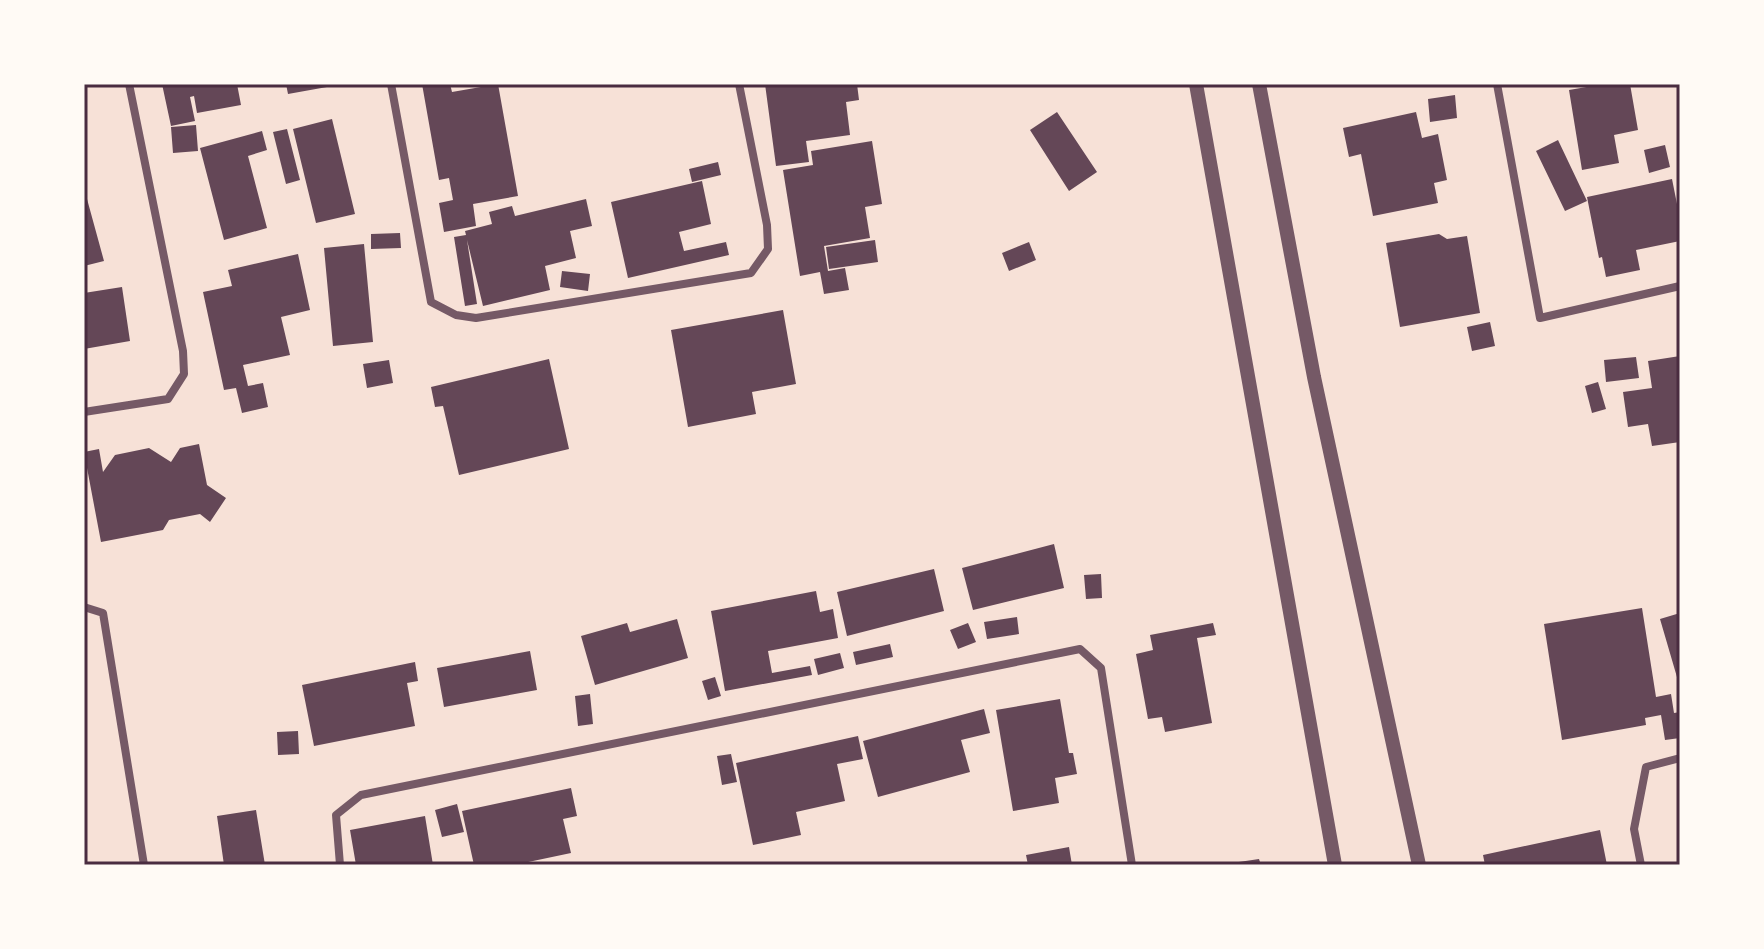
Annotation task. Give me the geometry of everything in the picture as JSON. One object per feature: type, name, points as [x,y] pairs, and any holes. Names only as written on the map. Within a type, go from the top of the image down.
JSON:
[{"type":"street","points":[[84,412],[168,399],[184,374],[183,351],[129,84]]},
{"type":"street","points":[[391,84],[431,302],[456,315],[476,318],[751,273],[768,249],[767,225],[739,84]]},
{"type":"street","points":[[1196,84],[1335,865]]},
{"type":"street","points":[[1259,84],[1314,377],[1419,865]]},
{"type":"street","points":[[1497,84],[1540,318],[1680,286]]},
{"type":"street","points":[[84,607],[103,613],[144,865]]},
{"type":"street","points":[[340,865],[336,815],[361,795],[1080,649],[1101,668],[1132,865]]},
{"type":"street","points":[[1641,865],[1634,829],[1646,767],[1680,758]]},
{"type":"building","points":[[162,84],[237,84],[241,105],[197,113],[194,96],[190,97],[195,121],[171,126]]},
{"type":"building","points":[[286,84],[327,84],[327,87],[288,94]]},
{"type":"building","points":[[422,84],[450,84],[452,92],[498,84],[518,196],[473,204],[476,226],[444,232],[439,203],[453,200],[449,178],[439,180]]},
{"type":"building","points":[[765,84],[857,84],[859,100],[846,102],[850,135],[806,141],[809,162],[776,166]]},
{"type":"building","points":[[1604,84],[1630,84],[1638,130],[1614,135],[1619,163],[1582,170],[1569,90]]},
{"type":"building","points":[[1455,95],[1457,118],[1430,122],[1428,99]]},
{"type":"building","points":[[1057,112],[1097,172],[1069,191],[1030,130]]},
{"type":"building","points":[[1416,112],[1422,138],[1438,134],[1447,180],[1434,183],[1438,203],[1373,216],[1361,154],[1349,157],[1343,128]]},
{"type":"building","points":[[332,119],[355,214],[316,223],[293,129]]},
{"type":"building","points":[[196,125],[198,151],[173,153],[171,127]]},
{"type":"building","points":[[287,129],[300,180],[286,184],[273,132]]},
{"type":"building","points":[[262,131],[267,150],[248,156],[267,228],[224,240],[200,148]]},
{"type":"building","points":[[1558,140],[1587,201],[1565,211],[1536,151]]},
{"type":"building","points":[[872,141],[882,204],[865,207],[870,238],[824,246],[828,271],[845,268],[849,290],[824,294],[820,272],[800,276],[783,170],[813,165],[811,151]]},
{"type":"building","points":[[1665,145],[1670,167],[1649,173],[1644,150]]},
{"type":"building","points":[[718,162],[721,175],[692,182],[689,169]]},
{"type":"building","points":[[1672,179],[1680,219],[1680,241],[1636,250],[1640,270],[1606,277],[1602,257],[1599,258],[1587,197]]},
{"type":"building","points":[[702,181],[711,224],[679,232],[684,251],[726,242],[729,255],[628,278],[611,202]]},
{"type":"building","points":[[84,188],[104,261],[84,266]]},
{"type":"building","points":[[586,199],[592,226],[570,231],[576,258],[545,266],[550,290],[483,306],[467,240],[477,304],[465,306],[454,237],[492,224],[489,212],[512,206],[515,216]]},
{"type":"building","points":[[400,233],[401,248],[371,249],[371,234]]},
{"type":"building","points":[[1439,234],[1447,239],[1467,236],[1480,313],[1400,327],[1386,243]]},
{"type":"building","points":[[875,240],[878,262],[829,269],[826,247]]},
{"type":"building","points":[[1029,242],[1036,260],[1009,271],[1002,253]]},
{"type":"building","points":[[364,244],[373,342],[333,346],[324,248]]},
{"type":"building","points":[[298,254],[310,310],[281,317],[290,355],[243,365],[248,386],[263,383],[268,407],[242,413],[236,388],[224,390],[203,292],[232,286],[228,270]]},
{"type":"building","points":[[562,271],[590,274],[588,291],[560,287]]},
{"type":"building","points":[[122,287],[130,341],[84,349],[84,293]]},
{"type":"building","points":[[783,310],[796,384],[752,392],[756,414],[688,427],[671,330]]},
{"type":"building","points":[[1490,322],[1495,346],[1472,351],[1467,327]]},
{"type":"building","points":[[1680,356],[1680,442],[1652,446],[1648,424],[1628,427],[1623,392],[1652,388],[1648,361]]},
{"type":"building","points":[[1636,357],[1639,378],[1606,382],[1604,360]]},
{"type":"building","points":[[549,359],[569,449],[459,475],[443,406],[435,407],[431,387]]},
{"type":"building","points":[[389,360],[393,383],[367,388],[363,364]]},
{"type":"building","points":[[1598,382],[1606,409],[1592,413],[1585,386]]},
{"type":"building","points":[[199,444],[207,485],[226,498],[210,522],[200,514],[169,520],[163,530],[101,542],[84,452],[99,449],[103,472],[115,455],[149,448],[171,462],[180,448]]},
{"type":"building","points":[[1054,544],[1064,588],[973,610],[962,568]]},
{"type":"building","points":[[934,569],[944,611],[847,636],[837,592]]},
{"type":"building","points":[[1101,574],[1102,598],[1086,599],[1084,575]]},
{"type":"building","points":[[816,591],[820,612],[833,609],[838,638],[768,651],[772,673],[810,666],[812,675],[725,691],[711,611]]},
{"type":"building","points":[[1642,608],[1656,697],[1671,694],[1674,713],[1680,712],[1680,738],[1665,740],[1661,715],[1645,718],[1646,725],[1562,740],[1544,624]]},
{"type":"building","points":[[1680,613],[1680,684],[1679,684],[1660,619]]},
{"type":"building","points":[[1017,617],[1019,634],[987,639],[984,622]]},
{"type":"building","points":[[677,619],[688,658],[595,685],[581,636],[627,623],[630,632]]},
{"type":"building","points":[[968,623],[976,642],[958,649],[950,630]]},
{"type":"building","points":[[1213,623],[1216,635],[1197,638],[1212,723],[1165,732],[1162,717],[1148,719],[1136,654],[1153,650],[1150,635]]},
{"type":"building","points":[[890,644],[893,657],[856,665],[853,652]]},
{"type":"building","points":[[530,651],[537,690],[444,707],[437,668]]},
{"type":"building","points":[[840,653],[844,668],[818,675],[814,659]]},
{"type":"building","points":[[415,662],[418,681],[407,683],[415,726],[314,746],[302,685]]},
{"type":"building","points":[[715,677],[721,696],[708,700],[702,681]]},
{"type":"building","points":[[590,694],[593,724],[578,726],[575,696]]},
{"type":"building","points":[[1060,699],[1069,753],[1073,753],[1077,774],[1055,778],[1059,803],[1013,811],[996,710]]},
{"type":"building","points":[[984,709],[990,733],[961,740],[970,772],[878,797],[863,741]]},
{"type":"building","points":[[298,731],[299,754],[278,755],[277,732]]},
{"type":"building","points":[[858,736],[863,759],[837,764],[845,801],[796,812],[801,835],[753,845],[736,763]]},
{"type":"building","points":[[731,754],[737,782],[722,785],[717,756]]},
{"type":"building","points":[[571,788],[577,816],[563,819],[571,853],[514,865],[474,865],[462,811]]},
{"type":"building","points":[[457,804],[464,832],[442,837],[435,810]]},
{"type":"building","points":[[256,810],[265,865],[224,865],[217,816]]},
{"type":"building","points":[[425,816],[433,865],[356,865],[350,830]]},
{"type":"building","points":[[1600,830],[1607,865],[1485,865],[1483,855]]},
{"type":"building","points":[[1069,847],[1072,865],[1028,865],[1026,855]]},
{"type":"building","points":[[1259,859],[1261,865],[1232,865],[1232,863]]}]
